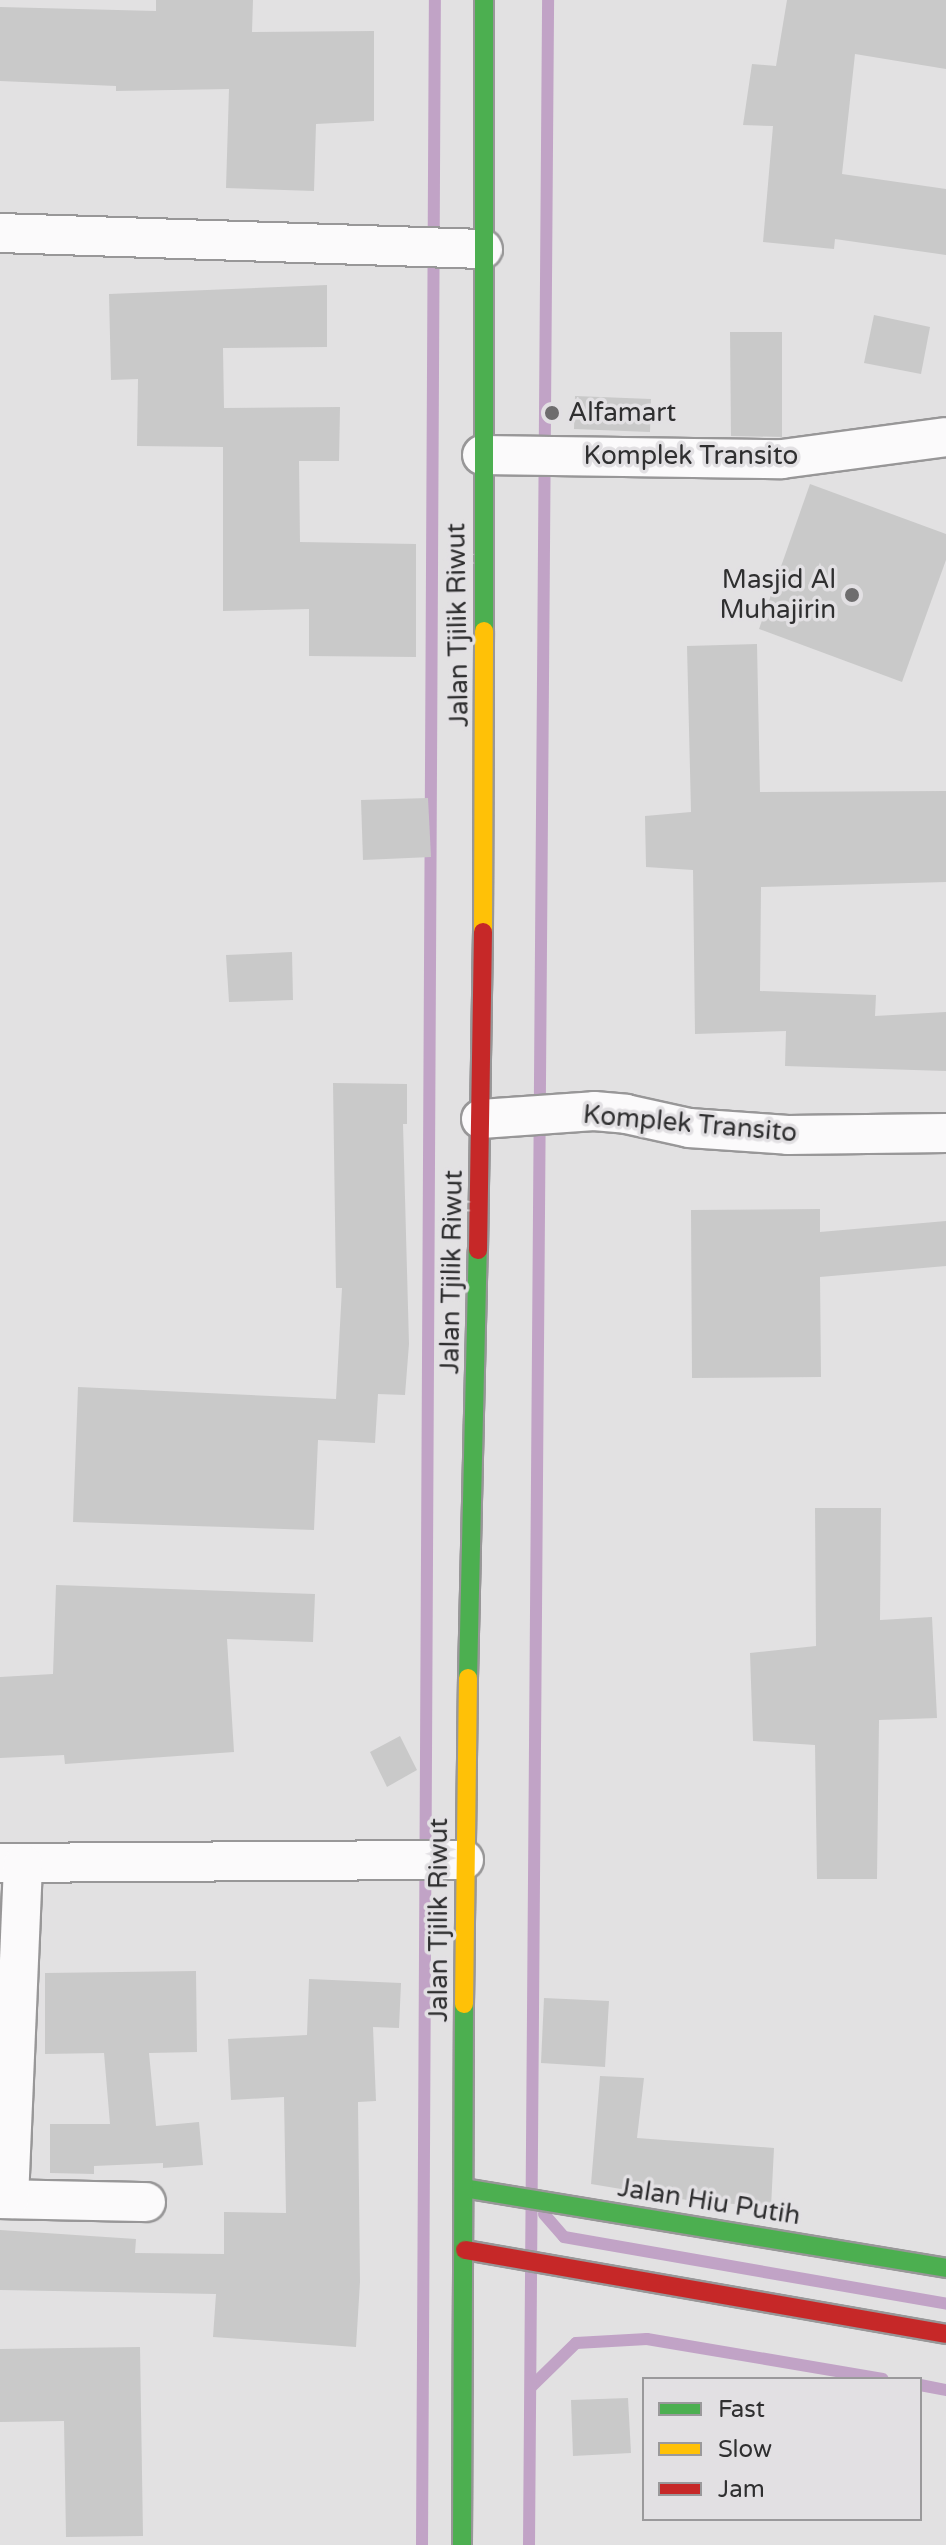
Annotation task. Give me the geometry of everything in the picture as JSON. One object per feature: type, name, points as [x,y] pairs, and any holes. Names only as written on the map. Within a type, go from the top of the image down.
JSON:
[{"type":"main road","name":"Jalan Tjilik Riwut","points":[[462,2545],[464,1860],[486,759],[482,455],[484,0]]},
{"type":"main road","name":"Jalan Hiu Putih","points":[[464,2188],[946,2268]]},
{"type":"main road","points":[[465,2250],[946,2334]]},
{"type":"street","points":[[0,233],[483,249]]},
{"type":"street","name":"Komplek Transito","points":[[482,455],[782,459],[946,437]]},
{"type":"street","name":"Komplek Transito","points":[[481,1119],[594,1111],[626,1114],[689,1128],[788,1135],[946,1133]]},
{"type":"street","points":[[146,2202],[4,2199],[11,1863],[464,1860]]},
{"type":"building","points":[[156,0],[253,0],[252,32],[374,31],[374,121],[316,124],[314,191],[226,188],[229,89],[116,91],[116,86],[0,81],[0,7],[156,11]]},
{"type":"building","points":[[787,0],[946,0],[946,69],[855,54],[842,174],[946,189],[946,255],[835,239],[834,249],[763,242],[773,126],[743,125],[752,64],[776,66]]},
{"type":"building","points":[[327,285],[327,347],[223,348],[224,408],[340,407],[339,461],[299,461],[300,542],[416,544],[416,657],[309,656],[309,609],[223,611],[223,447],[137,446],[138,379],[111,380],[109,294]]},
{"type":"building","points":[[874,315],[930,327],[921,374],[864,363]]},
{"type":"building","points":[[730,332],[782,332],[782,437],[731,436]]},
{"type":"building","points":[[575,396],[651,399],[650,432],[574,429]]},
{"type":"building","name":"Masjid Al Muhajirin","points":[[810,484],[946,534],[946,560],[902,682],[759,629]]},
{"type":"building","points":[[757,644],[760,792],[946,791],[946,882],[761,887],[760,991],[876,995],[875,1016],[946,1012],[946,1071],[785,1066],[786,1031],[695,1034],[693,870],[646,867],[645,816],[691,812],[687,646]]},
{"type":"building","points":[[428,798],[431,857],[363,860],[361,800]]},
{"type":"building","points":[[292,952],[293,1000],[229,1002],[226,955]]},
{"type":"building","points":[[333,1083],[407,1084],[407,1124],[403,1124],[409,1344],[405,1395],[378,1394],[375,1443],[318,1440],[314,1530],[73,1522],[78,1387],[336,1399],[342,1288],[336,1288]]},
{"type":"building","points":[[820,1209],[820,1232],[946,1221],[946,1266],[820,1277],[821,1377],[692,1378],[691,1210]]},
{"type":"building","points":[[815,1508],[881,1508],[880,1620],[932,1617],[937,1718],[879,1720],[877,1879],[817,1879],[815,1745],[753,1741],[750,1653],[816,1646]]},
{"type":"building","points":[[56,1585],[315,1594],[313,1642],[227,1639],[234,1752],[65,1764],[64,1755],[0,1758],[0,1677],[53,1674]]},
{"type":"building","points":[[400,1736],[417,1770],[387,1787],[370,1752]]},
{"type":"building","points":[[196,1971],[197,2052],[149,2053],[156,2126],[199,2122],[203,2165],[163,2168],[163,2163],[94,2166],[94,2174],[50,2173],[50,2124],[110,2124],[104,2053],[45,2054],[45,1973]]},
{"type":"building","points":[[309,1979],[401,1983],[399,2028],[373,2027],[376,2101],[358,2102],[360,2282],[356,2347],[213,2337],[216,2294],[0,2290],[0,2230],[136,2239],[135,2253],[224,2254],[224,2212],[286,2213],[284,2097],[231,2100],[228,2039],[307,2035]]},
{"type":"building","points":[[544,1998],[609,2001],[605,2067],[541,2063]]},
{"type":"building","points":[[600,2076],[644,2078],[637,2138],[774,2148],[771,2207],[687,2200],[591,2184]]},
{"type":"building","points":[[140,2347],[143,2536],[66,2537],[64,2421],[0,2422],[0,2349]]},
{"type":"building","points":[[628,2398],[631,2453],[573,2456],[571,2400]]},
{"type":"waterway","points":[[422,2545],[435,0]]},
{"type":"waterway","points":[[529,2545],[548,0]]},
{"type":"waterway","points":[[544,2214],[564,2237],[946,2304]]},
{"type":"waterway","points":[[531,2387],[576,2343],[647,2339],[871,2377]]},
{"type":"waterway","points":[[922,2385],[946,2390]]},
{"type":"traffic: fast","points":[[484,0],[484,631]]},
{"type":"traffic: fast","points":[[468,1678],[478,1250]]},
{"type":"traffic: fast","points":[[462,2545],[464,2004]]},
{"type":"traffic: fast","points":[[464,2188],[946,2268]]},
{"type":"traffic: slow","points":[[483,932],[484,631]]},
{"type":"traffic: slow","points":[[464,2004],[468,1678]]},
{"type":"traffic: jam","points":[[478,1250],[483,932]]},
{"type":"traffic: jam","points":[[465,2250],[946,2334]]},
{"type":"place","name":"Alfamart","points":[[552,413]]},
{"type":"place","name":"Masjid Al Muhajirin","points":[[852,595]]}]
